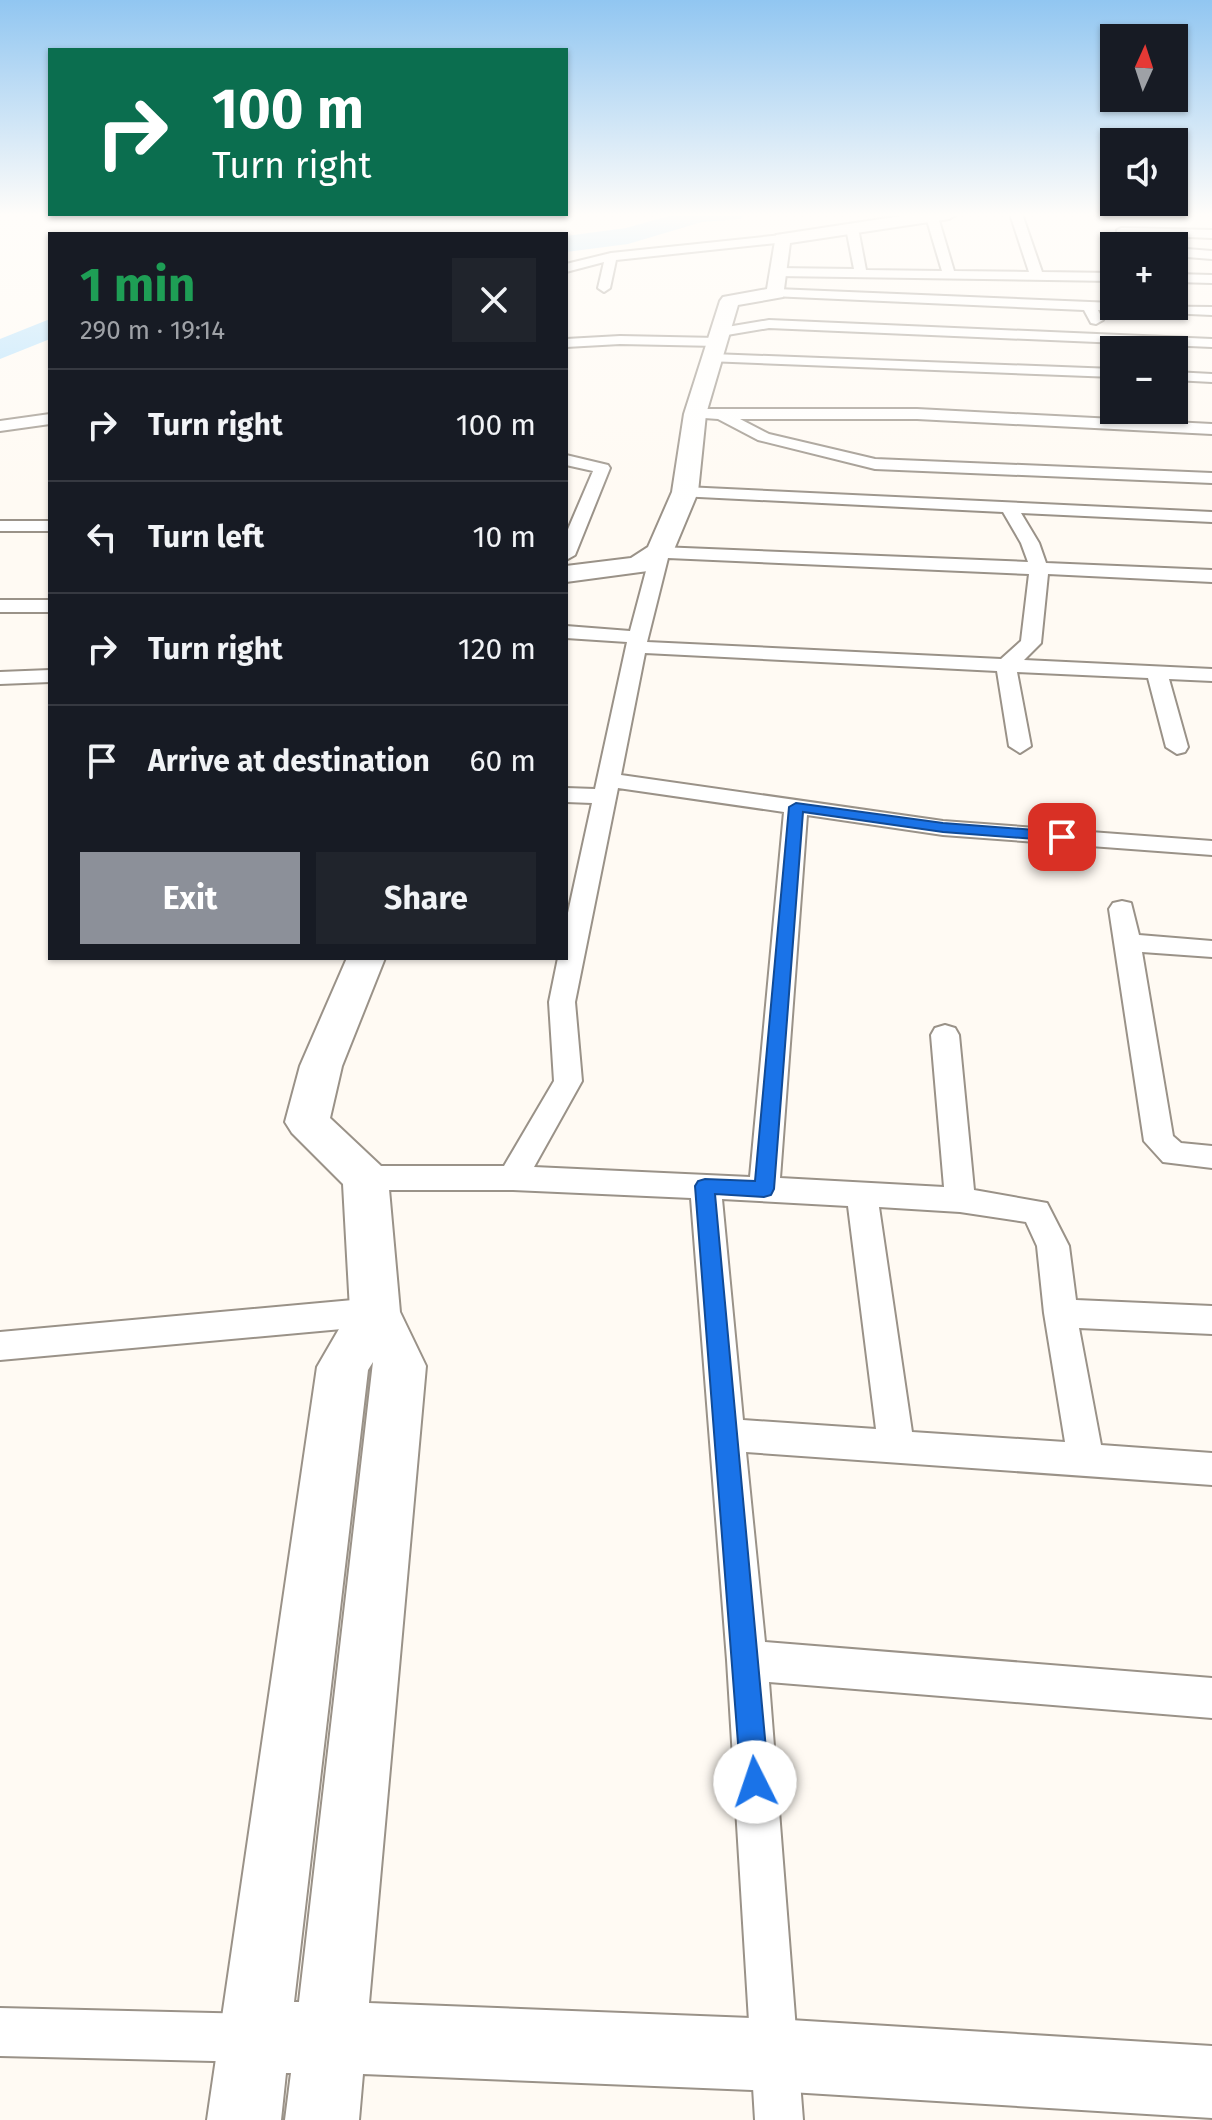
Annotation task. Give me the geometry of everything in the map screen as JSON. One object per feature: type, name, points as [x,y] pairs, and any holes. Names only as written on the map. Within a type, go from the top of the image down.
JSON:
[{"type":"street","points":[[513,1178],[568,1081],[562,1002],[638,642],[660,552],[685,492],[695,414],[726,313]]},
{"type":"street","points":[[1092,313],[1104,336]]},
{"type":"street","points":[[717,344],[769,324],[1100,338]]},
{"type":"street","points":[[568,343],[620,340],[717,344],[1100,372]]},
{"type":"street","points":[[1188,342],[1212,343]]},
{"type":"street","points":[[1188,377],[1212,378]]},
{"type":"street","points":[[695,414],[1100,417]]},
{"type":"street","points":[[722,415],[764,437],[975,488],[1010,509],[1212,517]]},
{"type":"street","points":[[0,426],[48,419]]},
{"type":"street","points":[[1175,424],[1212,429]]},
{"type":"street","points":[[568,460],[602,468],[569,536]]},
{"type":"street","points":[[685,492],[975,488],[1212,478]]},
{"type":"street","points":[[1010,509],[1049,569]]},
{"type":"street","points":[[1006,665],[1031,643],[1049,569],[1031,510]]},
{"type":"street","points":[[0,526],[48,526]]},
{"type":"street","points":[[568,574],[638,565],[660,552],[1212,576]]},
{"type":"street","points":[[0,606],[48,606]]},
{"type":"street","points":[[568,632],[638,642],[1212,675]]},
{"type":"street","points":[[1006,665],[1020,746]]},
{"type":"street","points":[[1157,672],[1177,747]]},
{"type":"street","points":[[0,678],[48,676]]},
{"type":"street","points":[[568,795],[607,788],[796,807],[943,828],[1212,848]]},
{"type":"street","points":[[764,1189],[796,807]]},
{"type":"street","points":[[1122,909],[1159,1141],[1174,1154],[1212,1157]]},
{"type":"street","points":[[1127,942],[1212,949]]},
{"type":"street","points":[[322,2120],[400,1366],[375,1312],[365,1178],[307,1122],[321,1066],[365,960]]},
{"type":"street","points":[[945,1035],[960,1200]]},
{"type":"street","points":[[365,1178],[513,1178],[705,1186],[960,1200],[1036,1212],[1053,1246],[1060,1313],[1086,1461]]},
{"type":"street","points":[[705,1186],[747,1660],[776,2088]]},
{"type":"street","points":[[862,1194],[896,1447]]},
{"type":"street","points":[[0,1346],[375,1312]]},
{"type":"street","points":[[244,2120],[343,1367],[375,1312]]},
{"type":"street","points":[[1060,1313],[1212,1320]]},
{"type":"street","points":[[727,1435],[1212,1469]]},
{"type":"street","points":[[747,1660],[1212,1698]]},
{"type":"street","points":[[0,2032],[332,2037],[776,2088],[1212,2082]]},
{"type":"waterway","points":[[0,350],[48,329]]},
{"type":"route","points":[[755,1782],[705,1186],[764,1189],[796,807],[943,828],[1062,837]]}]
